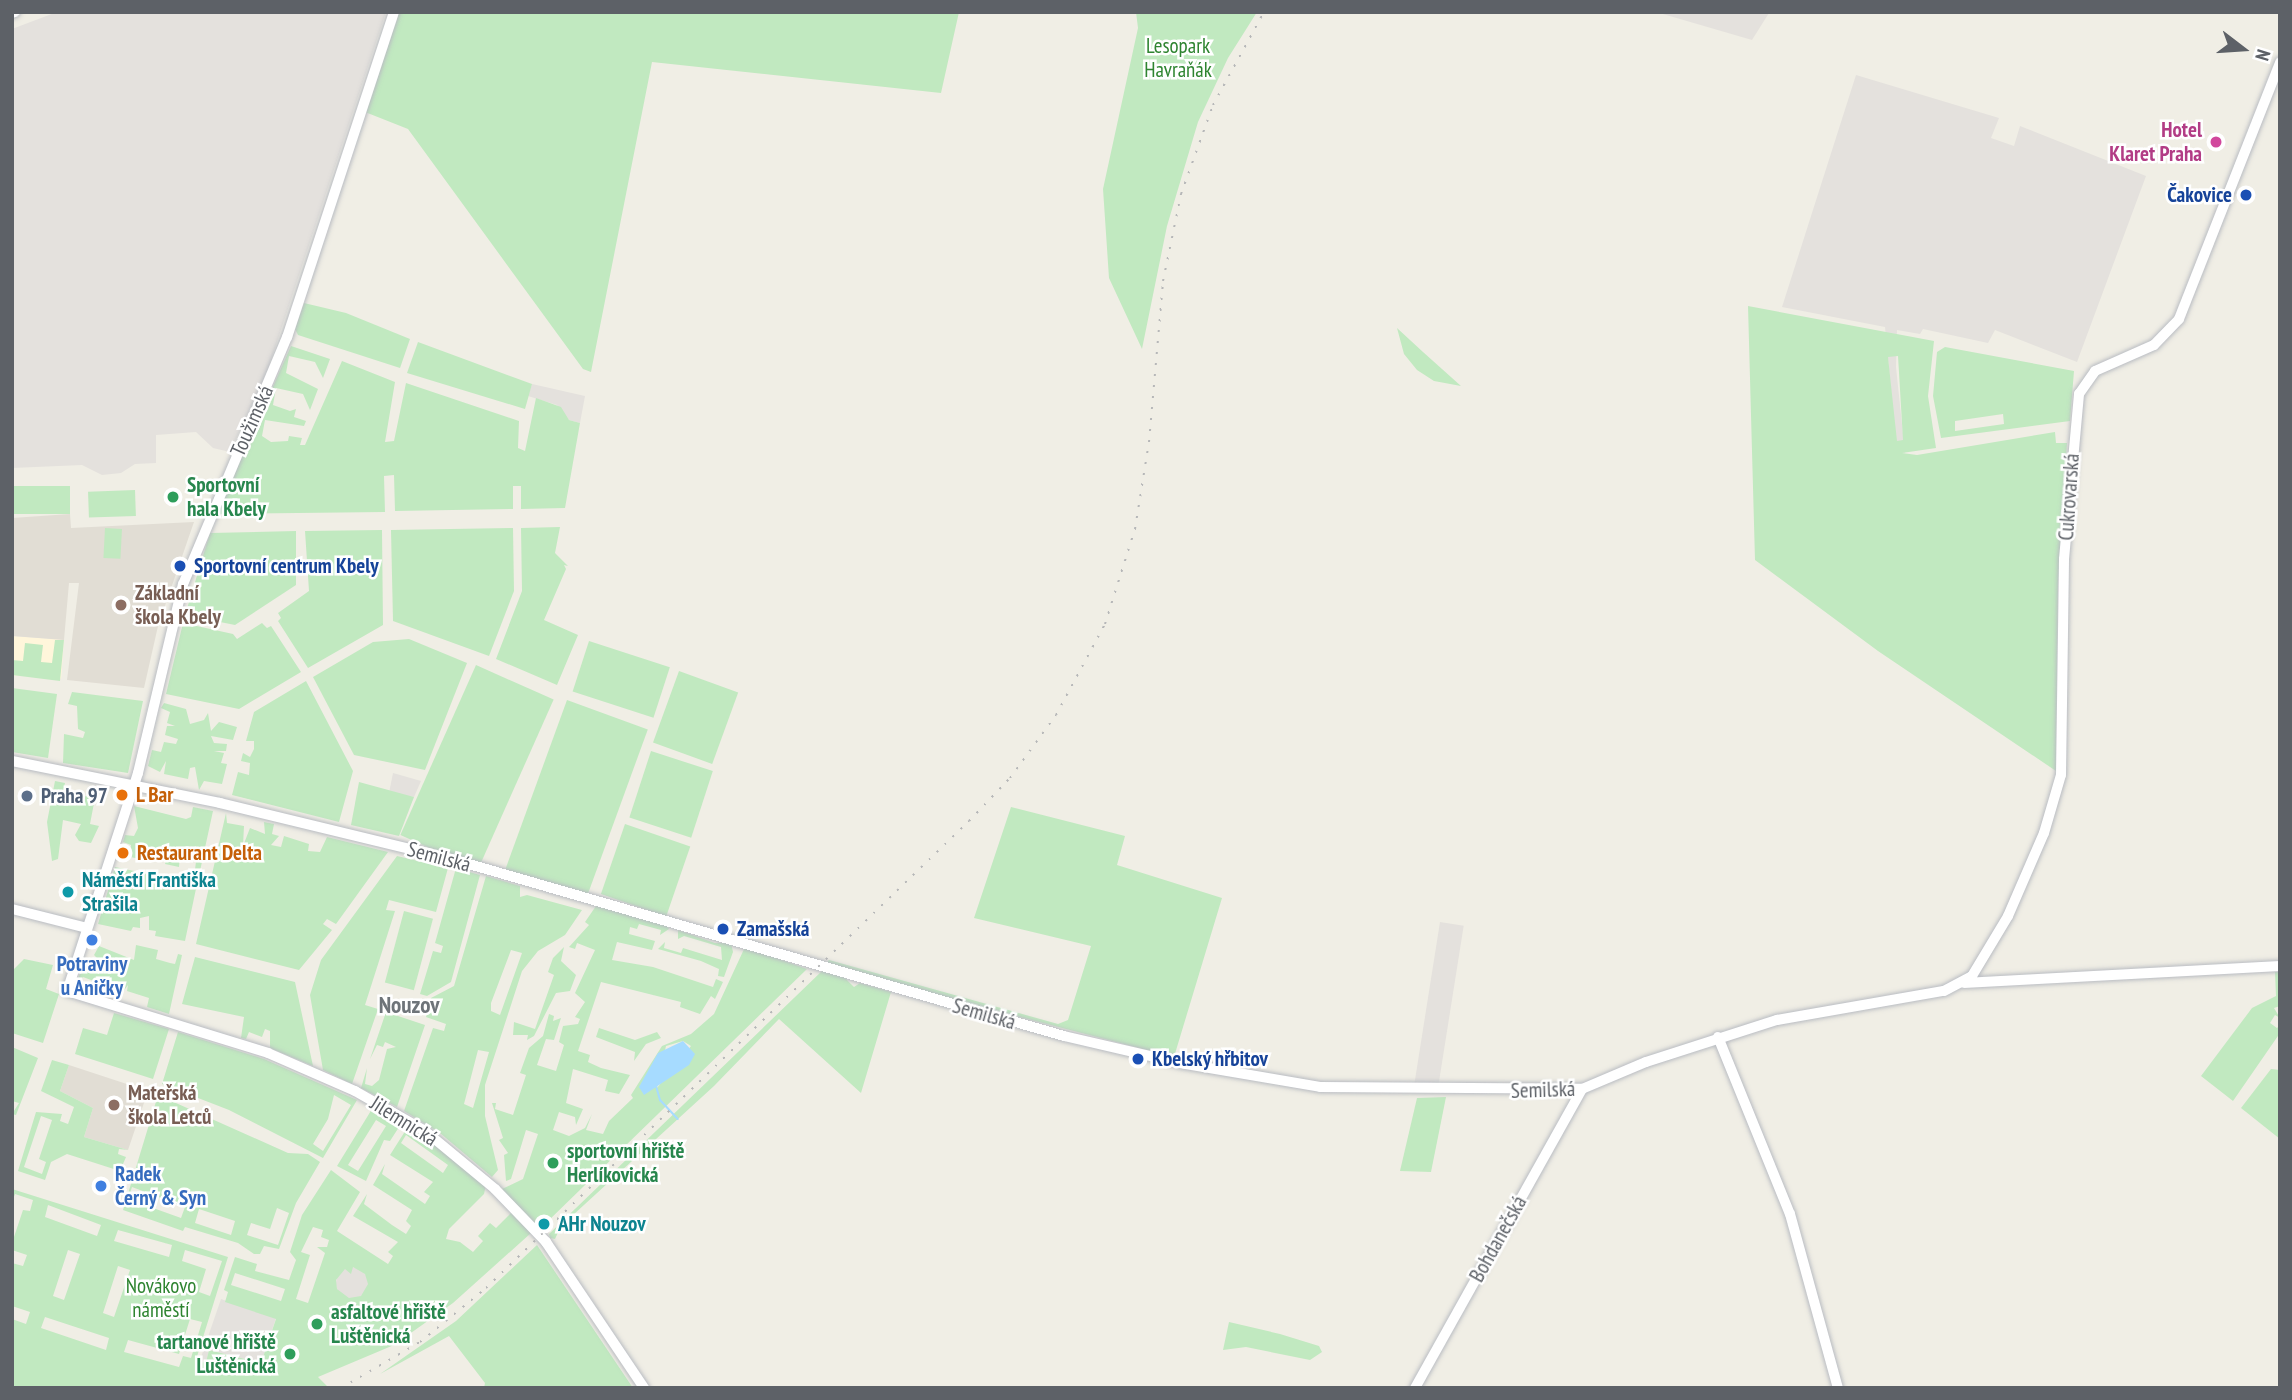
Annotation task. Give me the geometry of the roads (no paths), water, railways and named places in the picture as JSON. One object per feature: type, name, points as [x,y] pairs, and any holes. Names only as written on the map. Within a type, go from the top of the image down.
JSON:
[{"type":"street","name":"Toužimská","points":[[66,992],[134,785],[183,584],[287,337],[394,12]]},
{"type":"street","name":"Cukrovarská","points":[[1964,983],[1979,967],[2029,873],[2061,775],[2064,559],[2080,394],[2095,371],[2146,350],[2176,326],[2280,62]]},
{"type":"street","name":"Semilská","points":[[12,761],[134,785],[455,860],[1012,1022],[1180,1063],[1320,1087],[1582,1090],[1718,1037],[1812,1012],[1944,991],[1964,983],[2280,966]]},
{"type":"street","points":[[12,909],[87,928]]},
{"type":"street","name":"Jilemnická","points":[[66,992],[268,1052],[355,1091],[425,1131],[495,1189],[546,1242],[644,1388]]},
{"type":"street","points":[[1718,1037],[1790,1214],[1838,1388]]},
{"type":"street","name":"Bohdanečská","points":[[1415,1388],[1582,1090]]},
{"type":"water","points":[[683,1041],[695,1054],[689,1065],[644,1095],[639,1087],[658,1053]]},
{"type":"waterway","points":[[656,1086],[660,1100],[678,1119]]},
{"type":"railway","points":[[341,1388],[420,1342],[486,1288],[969,821],[1010,778],[1056,715],[1105,624],[1135,529],[1149,442],[1163,281],[1181,194],[1213,105],[1264,12]]},
{"type":"place","name":"Hotel Klaret Praha","points":[[2216,142]]},
{"type":"place","name":"Čakovice","points":[[2246,195]]},
{"type":"place","name":"Sportovní hala Kbely","points":[[173,497]]},
{"type":"place","name":"Sportovní centrum Kbely","points":[[180,566]]},
{"type":"place","name":"Základní škola Kbely","points":[[121,605]]},
{"type":"place","name":"L Bar","points":[[122,795]]},
{"type":"place","name":"Praha 97","points":[[27,796]]},
{"type":"place","name":"Restaurant Delta","points":[[123,853]]},
{"type":"place","name":"Náměstí Františka Strašila","points":[[68,892]]},
{"type":"place","name":"Zamašská","points":[[723,929]]},
{"type":"place","name":"Potraviny u Aničky","points":[[92,940]]},
{"type":"place","name":"Kbelský hřbitov","points":[[1138,1059]]},
{"type":"place","name":"Mateřská škola Letců","points":[[114,1105]]},
{"type":"place","name":"sportovní hřiště Herlíkovická","points":[[553,1163]]},
{"type":"place","name":"Radek Černý & Syn","points":[[101,1186]]},
{"type":"place","name":"AHr Nouzov","points":[[544,1224]]},
{"type":"place","name":"asfaltové hřiště Luštěnická","points":[[317,1324]]},
{"type":"place","name":"tartanové hřiště Luštěnická","points":[[290,1354]]},
{"type":"district","name":"Nouzov","points":[[409,1005]]},
{"type":"park label","name":"Lesopark Havraňák","points":[[1178,58]]},
{"type":"park label","name":"Novákovo náměstí","points":[[161,1298]]}]
